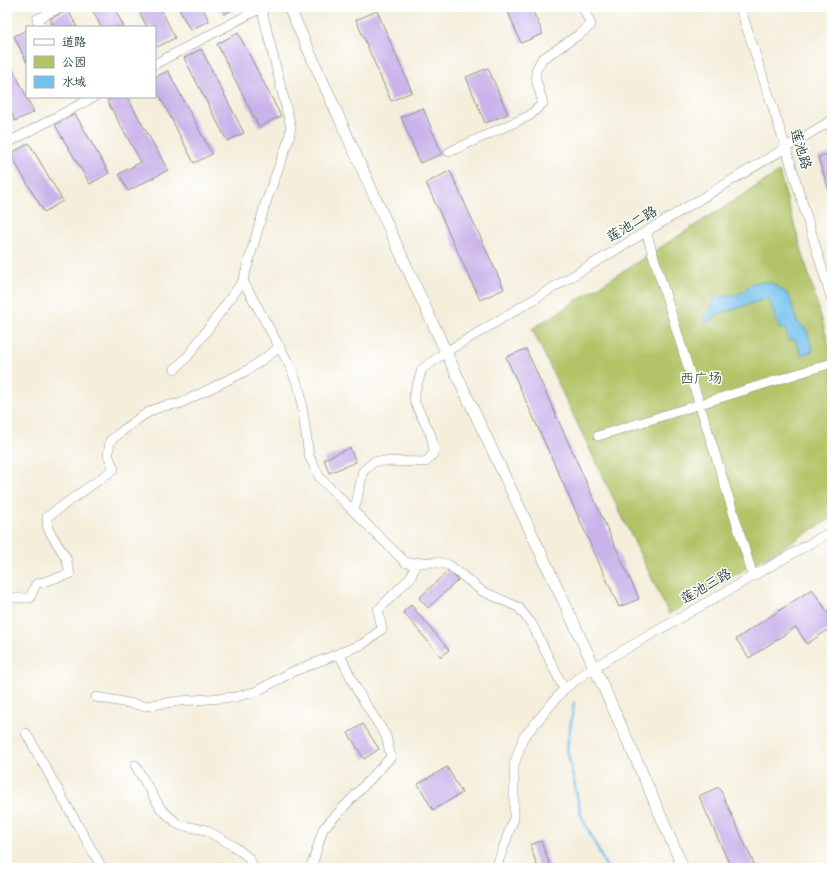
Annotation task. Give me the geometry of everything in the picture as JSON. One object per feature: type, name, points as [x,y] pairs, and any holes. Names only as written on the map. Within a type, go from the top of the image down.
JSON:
[{"type":"main road","points":[[289,7],[446,352],[594,667],[684,868]]},
{"type":"street","points":[[40,26],[37,19],[61,7]]},
{"type":"street","points":[[449,152],[529,116],[543,103],[536,80],[536,70],[542,59],[591,25],[583,7]]},
{"type":"street","name":"莲池路","points":[[740,7],[786,148],[832,301]]},
{"type":"street","points":[[156,63],[261,8],[291,127],[289,139],[265,205],[243,281],[188,356],[175,369]]},
{"type":"street","points":[[11,141],[92,98]]},
{"type":"street","name":"莲池二路","points":[[353,510],[356,504],[363,471],[375,461],[426,462],[433,454],[434,449],[431,435],[415,402],[414,395],[422,369],[446,352],[832,120]]},
{"type":"street","points":[[646,232],[752,576]]},
{"type":"street","points":[[243,281],[290,366],[300,391],[309,456],[320,478],[406,563],[436,562],[449,565],[482,591],[518,608],[532,624],[564,689]]},
{"type":"street","points":[[7,598],[30,598],[36,584],[70,574],[66,558],[48,529],[47,517],[114,469],[108,455],[110,441],[140,416],[168,404],[179,404],[248,370],[280,347]]},
{"type":"street","points":[[598,436],[832,362]]},
{"type":"street","name":"莲池三路","points":[[496,868],[514,818],[514,765],[523,738],[564,689],[594,667],[832,530]]},
{"type":"street","points":[[96,697],[145,706],[180,701],[236,697],[257,691],[292,672],[363,644],[382,629],[378,610],[411,577],[416,563]]},
{"type":"street","points":[[309,868],[313,862],[323,829],[391,757],[386,736],[358,692],[339,653]]},
{"type":"street","points":[[26,733],[102,868]]},
{"type":"street","points":[[135,765],[162,809],[179,825],[206,830],[232,845],[248,857],[254,868]]},
{"type":"green space","name":"西广场","points":[[779,172],[832,355],[832,518],[669,614],[532,329]]},
{"type":"water","points":[[761,282],[772,283],[789,295],[797,322],[807,330],[813,351],[801,355],[795,339],[789,341],[785,329],[780,330],[768,298],[713,316],[714,320],[706,323],[703,316],[711,308],[715,298],[736,295],[744,291],[751,284]]},
{"type":"building","points":[[91,7],[114,7],[124,26],[100,26]]},
{"type":"building","points":[[137,7],[160,7],[175,38],[157,47],[156,26],[146,26]]},
{"type":"building","points":[[178,7],[202,7],[209,21],[190,30]]},
{"type":"building","points":[[220,7],[238,7],[224,14]]},
{"type":"building","points":[[506,7],[531,7],[543,34],[521,43]]},
{"type":"building","points":[[68,10],[76,26],[54,26],[50,19]]},
{"type":"building","points":[[377,11],[412,92],[391,101],[356,20]]},
{"type":"building","points":[[26,30],[26,61],[14,36]]},
{"type":"building","points":[[238,33],[281,116],[259,127],[217,44]]},
{"type":"building","points":[[201,49],[244,133],[227,141],[184,58]]},
{"type":"building","points":[[7,57],[34,112],[15,121],[7,103]]},
{"type":"building","points":[[488,68],[508,114],[485,123],[466,77]]},
{"type":"building","points":[[168,71],[212,154],[194,163],[156,89],[156,77]]},
{"type":"building","points":[[113,98],[128,98],[168,170],[128,191],[119,174],[141,162],[107,101]]},
{"type":"building","points":[[423,108],[442,154],[420,163],[401,117]]},
{"type":"building","points":[[75,114],[109,173],[90,184],[55,125]]},
{"type":"building","points":[[29,143],[63,201],[44,212],[10,154]]},
{"type":"building","points":[[832,153],[832,200],[818,157]]},
{"type":"building","points":[[450,171],[504,289],[480,300],[426,183]]},
{"type":"building","points":[[526,349],[639,599],[619,607],[506,357]]},
{"type":"building","points":[[350,448],[356,462],[329,473],[324,459]]},
{"type":"building","points":[[449,570],[458,580],[428,608],[419,598]]},
{"type":"building","points":[[812,589],[832,619],[832,627],[807,644],[796,627],[749,658],[736,639]]},
{"type":"building","points":[[411,605],[449,650],[441,657],[403,612]]},
{"type":"building","points":[[363,724],[379,749],[364,759],[348,733]]},
{"type":"building","points":[[447,767],[462,793],[433,810],[418,784]]},
{"type":"building","points":[[719,787],[756,868],[731,868],[699,796]]},
{"type":"building","points":[[541,841],[551,868],[538,868],[530,845]]},
{"type":"waterway","points":[[574,703],[567,748],[581,815],[607,868]]}]
